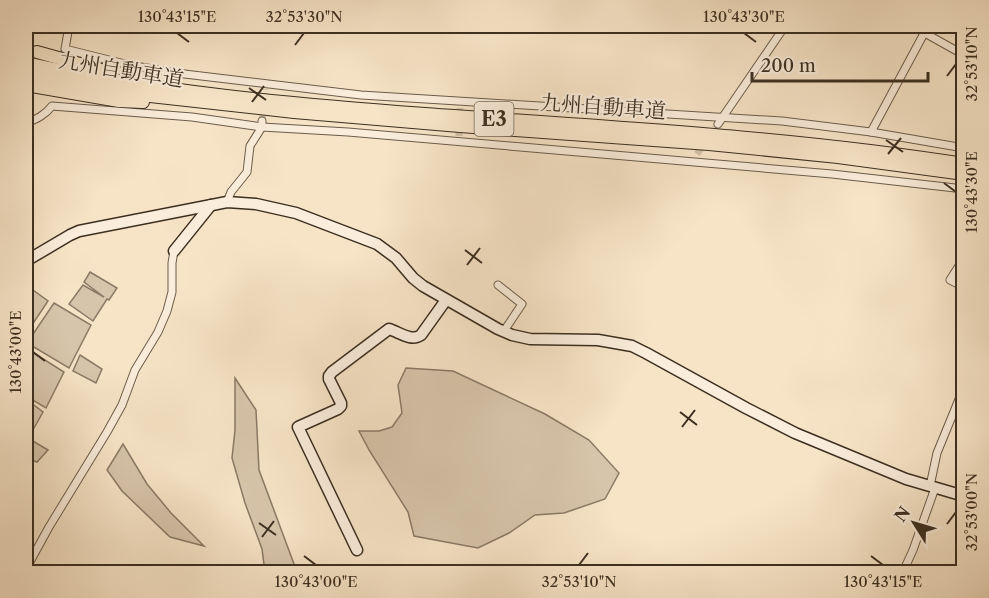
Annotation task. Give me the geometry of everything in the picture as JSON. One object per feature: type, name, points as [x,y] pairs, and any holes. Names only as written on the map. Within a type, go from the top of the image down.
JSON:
[{"type":"highway","points":[[37,52],[109,72],[226,96]]},
{"type":"highway","name":"九州自動車道","points":[[26,63],[121,81],[275,102],[746,137],[963,164]]},
{"type":"highway","name":"九州自動車道","points":[[26,74],[132,94],[294,112],[709,144],[838,157],[963,174]]},
{"type":"highway","points":[[26,85],[118,101],[294,112]]},
{"type":"street","points":[[69,26],[65,49],[129,65],[265,86],[461,103],[618,110],[720,121],[782,121],[871,132],[963,148]]},
{"type":"street","points":[[720,121],[784,26]]},
{"type":"street","points":[[871,132],[926,29],[963,55]]},
{"type":"street","points":[[26,123],[37,119],[52,106],[338,131],[459,138],[695,158],[963,189]]},
{"type":"street","points":[[227,202],[231,192],[247,172],[250,146],[262,124]]},
{"type":"street","points":[[26,261],[79,231],[227,202],[256,204],[296,213],[377,244],[396,258],[423,286],[504,332],[530,339],[598,340],[632,346],[795,433],[906,479],[963,496]]},
{"type":"street","points":[[26,569],[107,432],[122,405],[135,370],[158,332],[172,292],[174,251],[212,205]]},
{"type":"street","points":[[963,258],[950,280],[963,287]]},
{"type":"street","points":[[498,285],[522,304],[504,332]]},
{"type":"street","points":[[357,550],[298,427],[341,406],[329,379],[332,372],[389,329],[417,338],[446,300]]},
{"type":"street","points":[[903,573],[913,550],[933,487],[937,453],[963,387]]},
{"type":"shaded area","points":[[90,272],[117,288],[93,321],[69,304],[83,285],[104,297],[84,282]]},
{"type":"shaded area","points":[[26,285],[48,301],[26,334],[27,297]]},
{"type":"shaded area","points":[[54,303],[91,325],[69,368],[27,343]]},
{"type":"shaded area","points":[[26,348],[64,372],[46,408],[26,396]]},
{"type":"shaded area","points":[[80,355],[102,369],[96,383],[73,371]]},
{"type":"shaded area","points":[[406,368],[453,371],[545,414],[589,440],[619,473],[605,499],[564,513],[535,515],[509,533],[478,548],[414,536],[408,512],[359,431],[379,431],[392,427],[402,413],[398,385]]},
{"type":"shaded area","points":[[235,378],[256,410],[259,470],[297,572],[265,572],[262,549],[232,458],[235,430]]},
{"type":"shaded area","points":[[26,399],[43,412],[29,437],[26,434]]},
{"type":"shaded area","points":[[26,437],[48,450],[37,462],[26,458]]},
{"type":"shaded area","points":[[123,444],[147,484],[171,513],[204,546],[170,537],[122,491],[107,470]]},
{"type":"tunnel","points":[[262,121],[265,89]]},
{"type":"tunnel","points":[[459,136],[460,106]]},
{"type":"tunnel","points":[[697,154],[718,124]]}]
